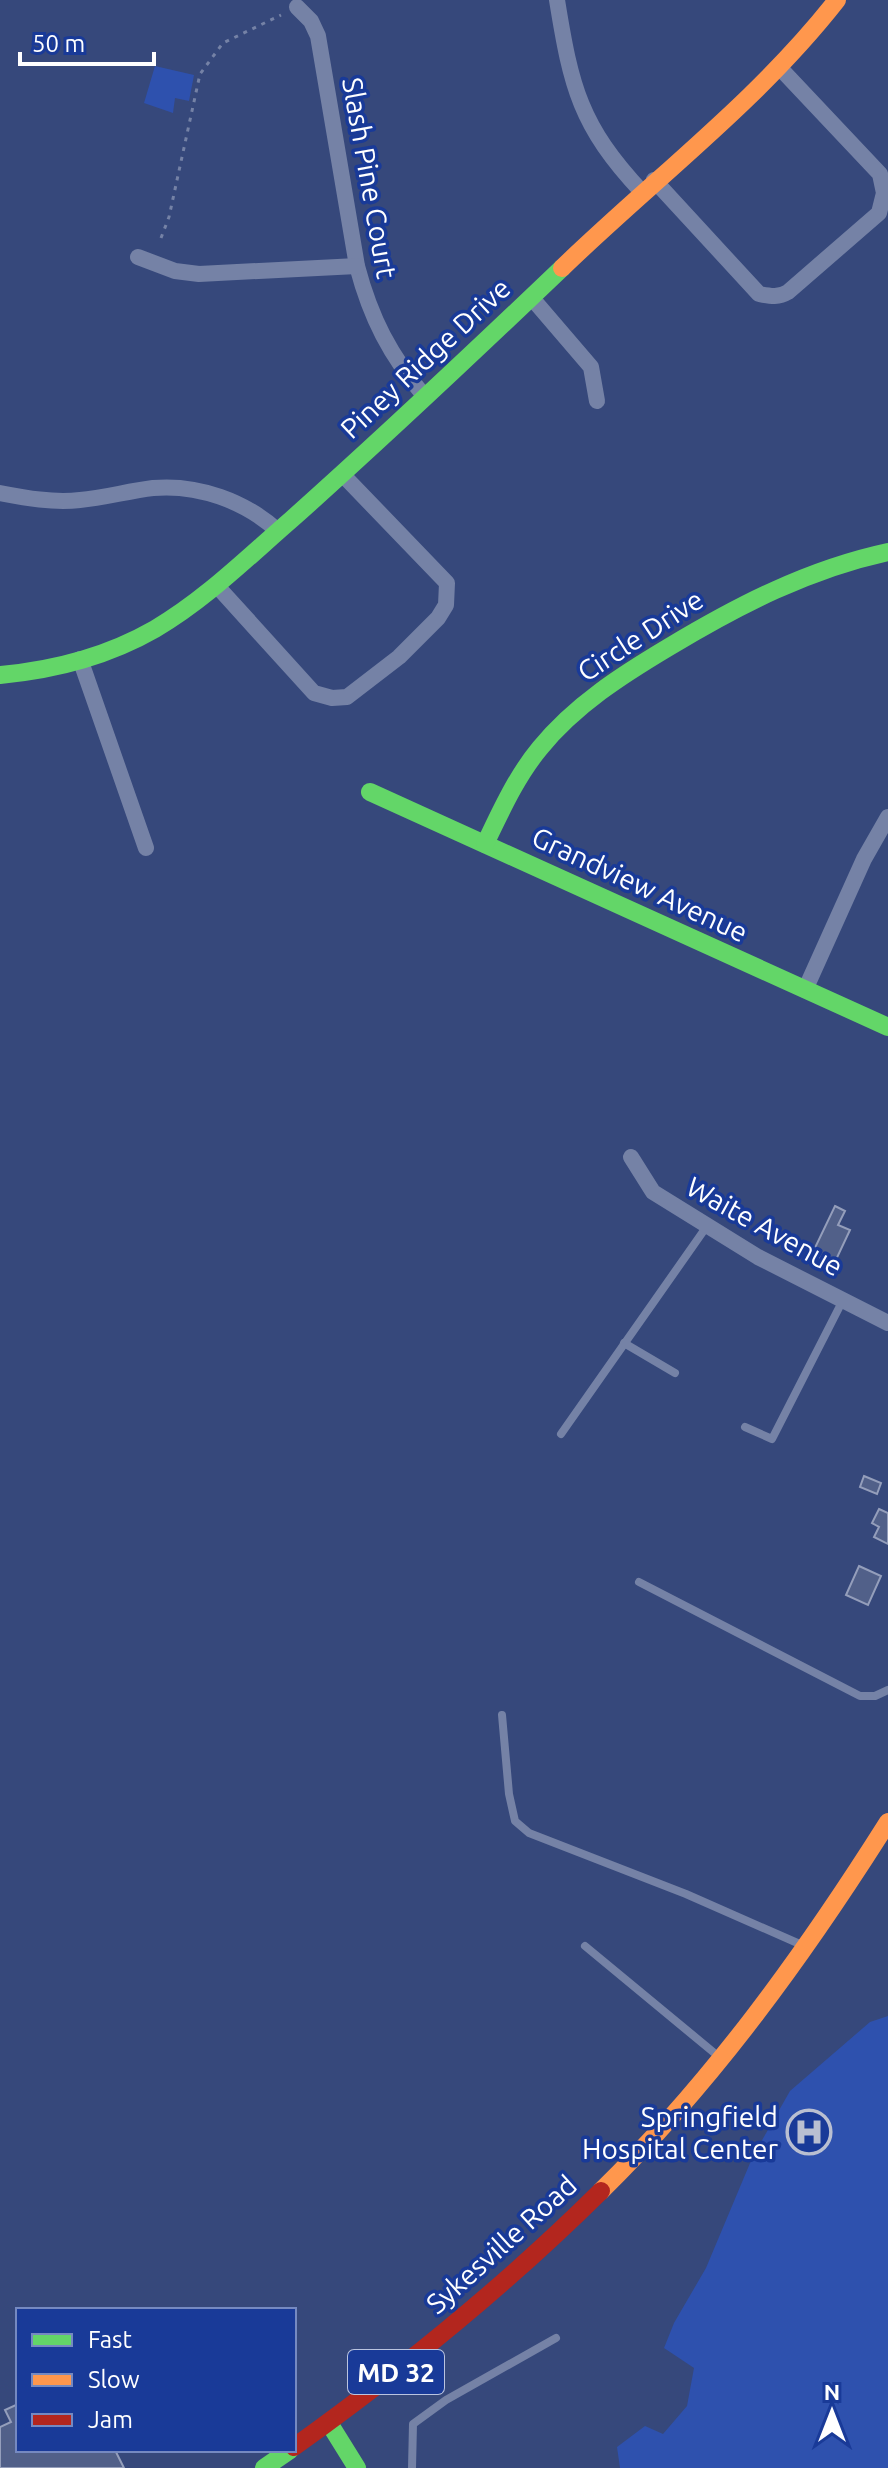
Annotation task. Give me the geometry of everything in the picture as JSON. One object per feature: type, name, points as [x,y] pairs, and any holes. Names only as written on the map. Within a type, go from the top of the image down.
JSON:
[{"type":"street","points":[[557,0],[569,66],[586,117],[615,164],[648,186],[759,294],[770,296],[788,292],[879,213],[884,193],[880,174],[780,68]]},
{"type":"street","name":"Piney Ridge Drive","points":[[0,675],[32,673],[107,651],[154,629],[217,586],[343,475],[648,186],[780,68],[812,35],[837,0]]},
{"type":"street","name":"Slash Pine Court","points":[[297,7],[311,21],[318,36],[357,266],[379,331],[398,365],[425,397]]},
{"type":"street","points":[[138,257],[175,271],[199,274],[357,266]]},
{"type":"street","points":[[531,297],[591,367],[597,401]]},
{"type":"street","points":[[217,586],[321,697],[347,697],[399,657],[438,618],[446,605],[447,583],[343,475]]},
{"type":"street","points":[[0,493],[50,501],[79,501],[156,488],[208,492],[241,505],[278,531]]},
{"type":"street","name":"Circle Drive","points":[[485,844],[516,783],[541,746],[616,680],[733,608],[802,575],[888,552]]},
{"type":"street","points":[[80,659],[146,848]]},
{"type":"street","name":"Grandview Avenue","points":[[370,792],[888,1027]]},
{"type":"street","points":[[805,990],[864,859],[888,817]]},
{"type":"street","name":"Waite Avenue","points":[[631,1157],[653,1192],[758,1257],[888,1323]]},
{"type":"street","name":"Sykesville Road","points":[[296,2446],[425,2349],[556,2234],[642,2149],[721,2059],[807,1947],[888,1822]]},
{"type":"street","points":[[329,2423],[357,2468]]},
{"type":"street","name":"Sykesville Road","points":[[264,2468],[288,2452]]},
{"type":"lane","points":[[561,1434],[707,1226]]},
{"type":"lane","points":[[745,1427],[772,1439],[843,1300]]},
{"type":"lane","points":[[624,1343],[675,1373]]},
{"type":"lane","points":[[639,1582],[860,1696],[875,1696],[888,1690]]},
{"type":"lane","points":[[502,1715],[509,1794],[515,1821],[529,1833],[686,1894],[807,1947]]},
{"type":"lane","points":[[585,1946],[721,2059]]},
{"type":"lane","points":[[412,2468],[413,2424],[446,2400],[556,2338]]},
{"type":"path","points":[[161,238],[169,217],[200,74],[223,43],[297,7]]},
{"type":"shaded area","points":[[155,66],[194,75],[189,101],[175,98],[173,113],[144,103]]},
{"type":"shaded area","points":[[888,2016],[888,2468],[620,2468],[617,2447],[645,2426],[663,2434],[687,2406],[694,2368],[664,2348],[674,2323],[706,2268],[753,2156],[790,2091],[870,2022]]},
{"type":"building","points":[[835,1206],[845,1211],[838,1225],[850,1230],[834,1264],[812,1254]]},
{"type":"building","points":[[864,1476],[881,1483],[877,1494],[860,1487]]},
{"type":"building","points":[[879,1509],[888,1513],[888,1544],[874,1537],[879,1527],[872,1523]]},
{"type":"building","points":[[859,1566],[881,1576],[868,1605],[846,1595]]},
{"type":"building","points":[[16,2405],[16,2452],[116,2452],[124,2468],[0,2468],[0,2427],[11,2422],[5,2410]]},
{"type":"traffic: fast","points":[[0,675],[40,670],[119,647],[155,629],[192,604],[326,488],[562,268]]},
{"type":"traffic: fast","points":[[485,844],[531,759],[568,718],[600,692],[669,647],[748,603],[802,578],[888,552]]},
{"type":"traffic: fast","points":[[370,792],[888,1027]]},
{"type":"traffic: fast","points":[[329,2423],[357,2468]]},
{"type":"traffic: fast","points":[[264,2468],[287,2452]]},
{"type":"traffic: slow","points":[[562,268],[740,106],[837,0]]},
{"type":"traffic: slow","points":[[601,2191],[681,2106],[755,2015],[888,1822]]},
{"type":"traffic: jam","points":[[296,2446],[452,2325],[528,2260],[601,2191]]},
{"type":"place","name":"Springfield Hospital Center","points":[[809,2132]]}]
